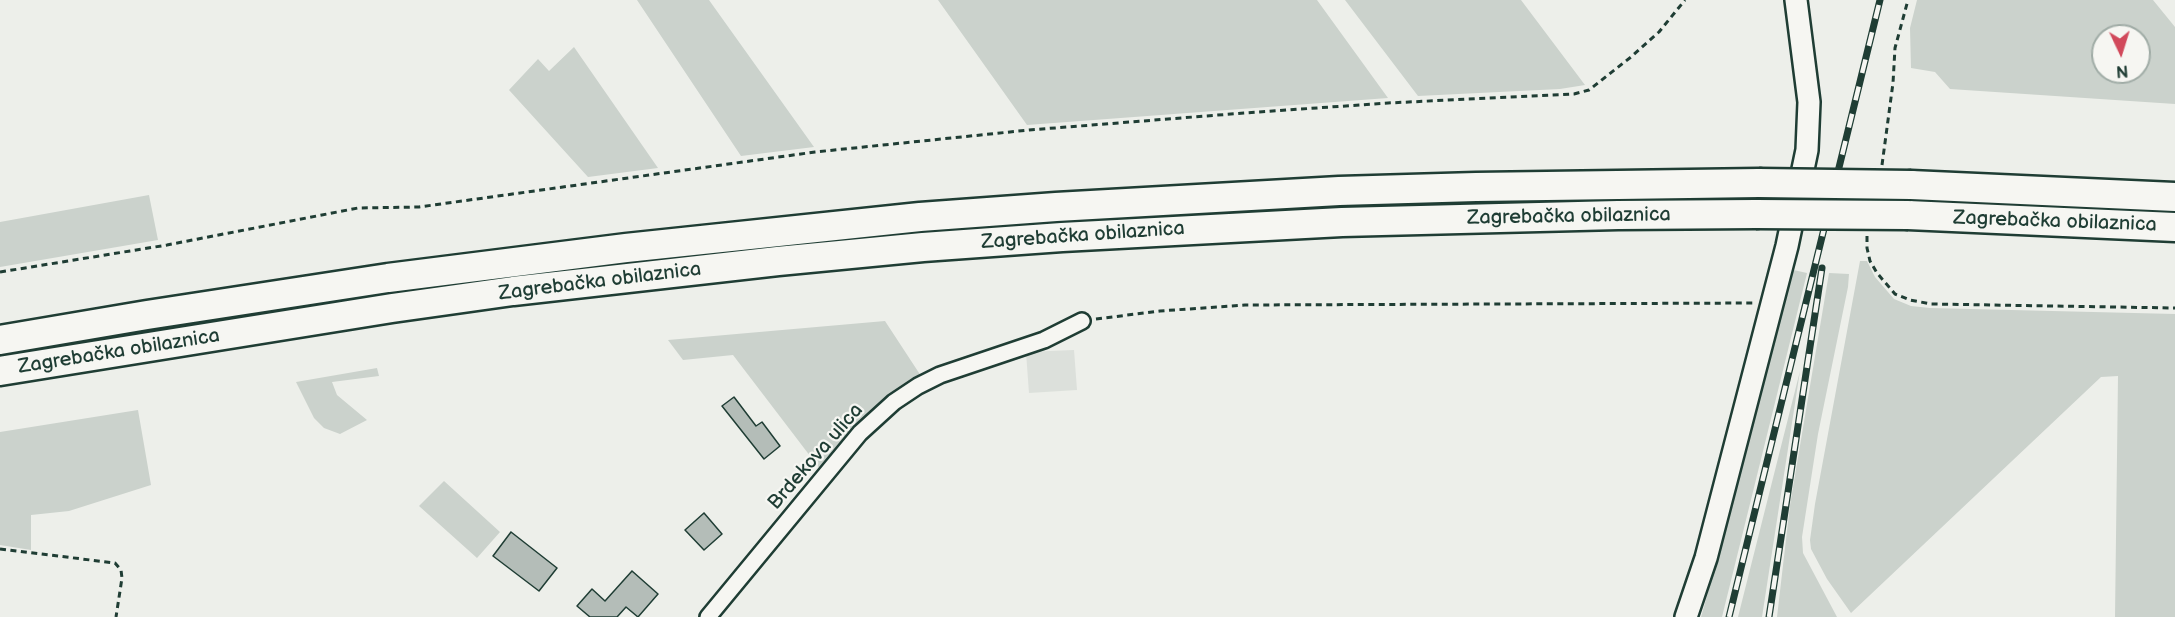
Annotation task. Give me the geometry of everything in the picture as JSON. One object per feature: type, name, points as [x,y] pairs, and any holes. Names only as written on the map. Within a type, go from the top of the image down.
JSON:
[{"type":"highway","name":"Zagrebačka obilaznica","points":[[0,340],[388,278],[626,248],[920,218],[1067,206],[1339,191],[1759,183],[1911,185],[2175,197]]},
{"type":"highway","name":"Zagrebačka obilaznica","points":[[0,371],[358,313],[513,291],[923,247],[1106,234],[1342,222],[1756,214],[1908,215],[2175,227]]},
{"type":"street","points":[[1686,617],[1706,558],[1787,246],[1809,135],[1809,102],[1796,0]]},
{"type":"street","name":"Brdekova ulica","points":[[708,617],[860,434],[894,402],[940,375],[1044,340],[1082,321]]},
{"type":"path","points":[[0,272],[167,245],[358,208],[419,207],[815,152],[1029,130],[1221,115],[1388,103],[1574,94],[1588,90],[1631,57],[1659,32],[1685,0]]},
{"type":"path","points":[[1082,321],[1160,311],[1245,305],[1771,303]]},
{"type":"path","points":[[0,549],[115,563],[121,570],[122,578],[116,617]]},
{"type":"shaded area","points":[[637,0],[709,0],[814,147],[741,156]]},
{"type":"shaded area","points":[[938,0],[1317,0],[1388,98],[1027,125]]},
{"type":"shaded area","points":[[1345,0],[1521,0],[1585,85],[1560,89],[1418,96]]},
{"type":"shaded area","points":[[1917,0],[2153,0],[2175,27],[2175,104],[1950,89],[1935,72],[1911,68],[1910,28]]},
{"type":"shaded area","points":[[574,47],[658,168],[588,177],[509,90],[538,59],[549,71]]},
{"type":"shaded area","points":[[149,195],[158,240],[0,267],[0,222]]},
{"type":"shaded area","points":[[1860,261],[1867,261],[1875,277],[1894,299],[1911,306],[2175,314],[2175,617],[2115,617],[2118,376],[2101,377],[1851,613],[1827,579],[1811,549],[1810,540]]},
{"type":"shaded area","points":[[1789,269],[1807,273],[1722,617],[1701,617],[1728,522]]},
{"type":"shaded area","points":[[1829,273],[1849,274],[1848,287],[1818,434],[1802,537],[1803,553],[1837,617],[1777,617],[1790,505]]},
{"type":"shaded area","points":[[885,321],[921,376],[851,435],[820,469],[733,355],[683,360],[668,340]]},
{"type":"shaded area","points":[[1074,350],[1077,390],[1029,393],[1026,352]]},
{"type":"shaded area","points":[[377,368],[379,376],[332,382],[337,395],[367,420],[340,434],[324,428],[314,418],[296,382]]},
{"type":"shaded area","points":[[1800,371],[1762,617],[1738,617]]},
{"type":"shaded area","points":[[138,410],[151,485],[69,511],[31,515],[31,550],[0,545],[0,432]]},
{"type":"shaded area","points":[[444,481],[500,532],[477,558],[419,506]]},
{"type":"building","points":[[734,397],[756,426],[762,422],[780,446],[764,459],[722,406]]},
{"type":"building","points":[[704,513],[722,534],[704,550],[685,530]]},
{"type":"building","points":[[511,532],[557,568],[539,591],[493,556]]},
{"type":"building","points":[[632,571],[658,594],[638,617],[626,607],[617,617],[590,617],[577,606],[592,589],[605,601]]},
{"type":"railway","points":[[1729,617],[1880,0]]},
{"type":"railway","points":[[1769,617],[1822,268]]}]
